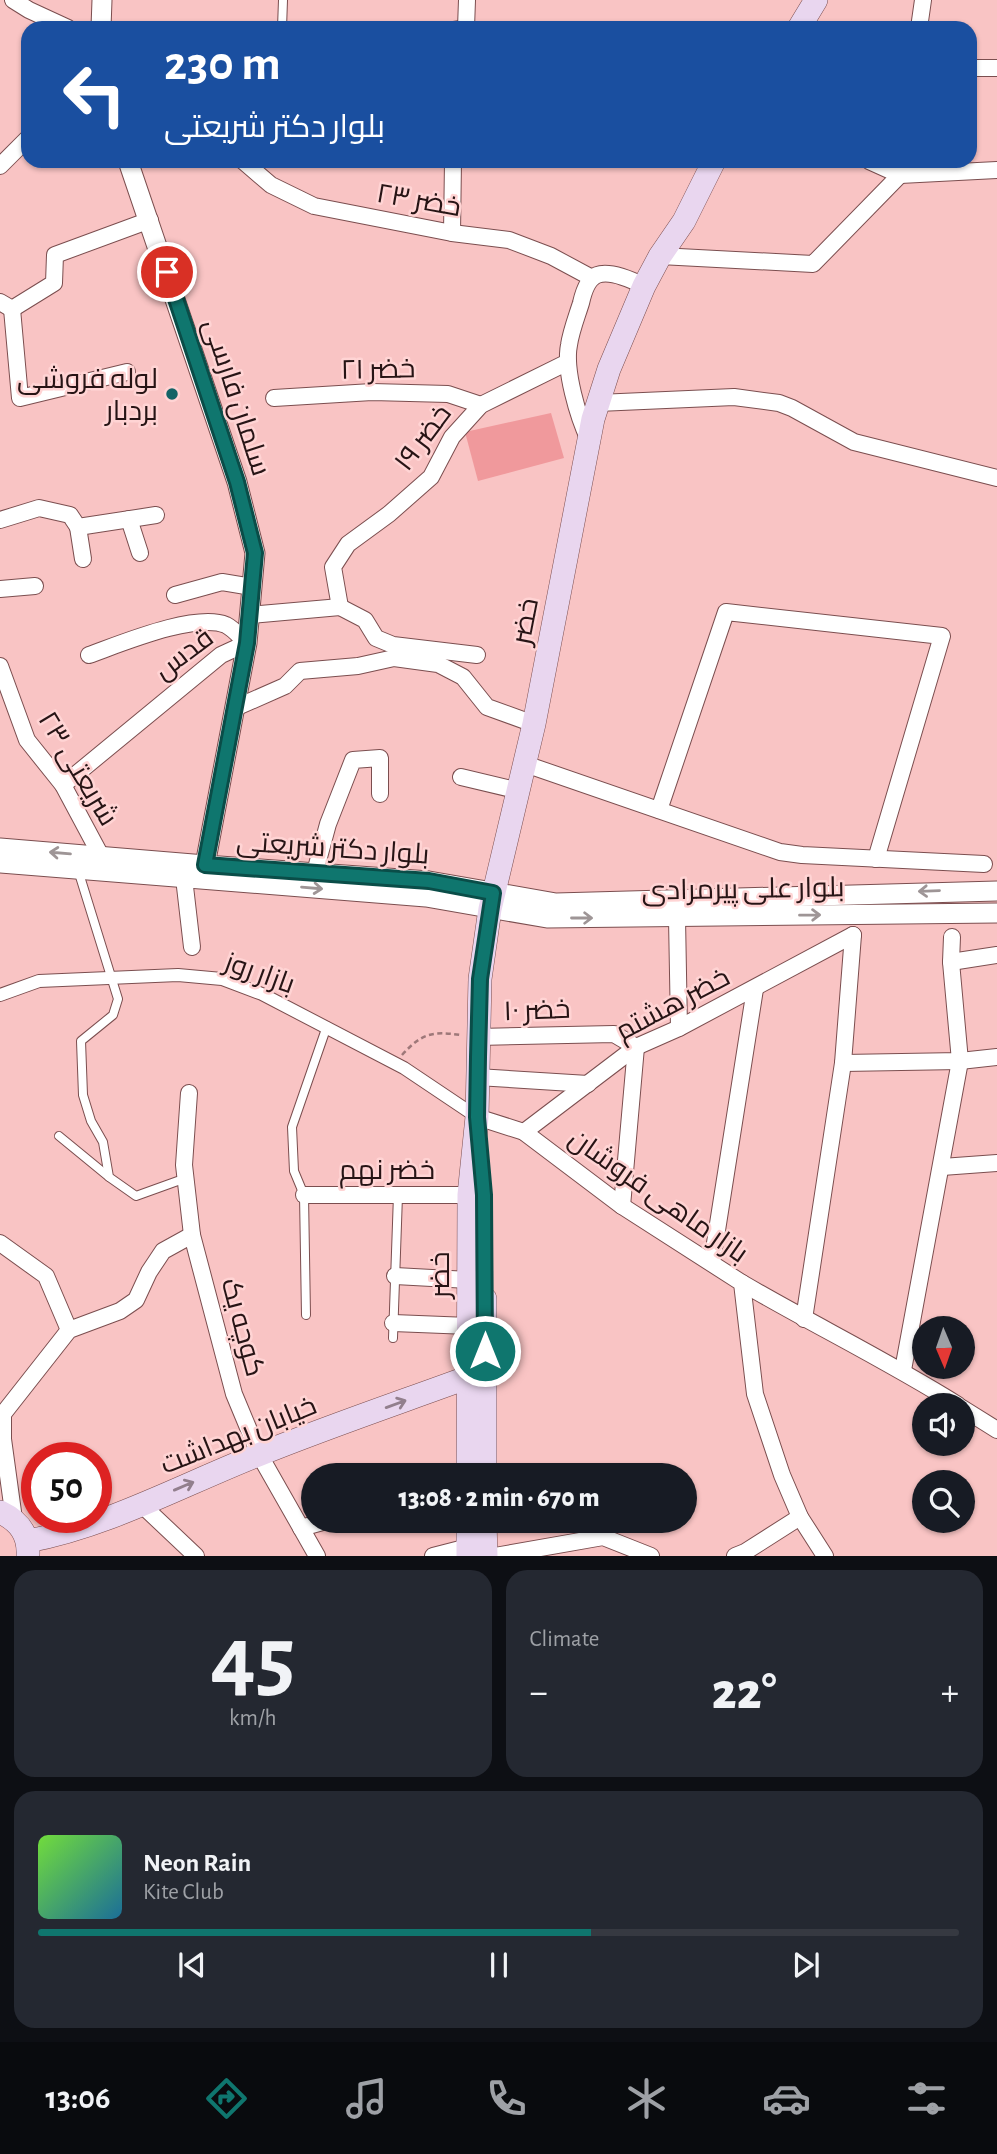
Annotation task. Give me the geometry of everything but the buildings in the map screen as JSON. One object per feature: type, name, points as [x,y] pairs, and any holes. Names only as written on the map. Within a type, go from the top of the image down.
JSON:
[{"type":"main road","points":[[803,21],[816,0]]},
{"type":"main road","name":"خضر","points":[[484,1463],[477,1377],[469,1325],[470,1195],[477,1117],[480,979],[492,901],[520,791],[598,403],[609,369],[644,286],[684,221],[710,168]]},
{"type":"main road","name":"خضر","points":[[469,1463],[477,1377],[484,1195],[477,1117]]},
{"type":"main road","name":"خیابان بهداشت","points":[[29,1551],[58,1535],[142,1505],[259,1454],[477,1377]]},
{"type":"main road","points":[[7,1515],[23,1529],[29,1551]]},
{"type":"main road","points":[[470,1533],[474,1553]]},
{"type":"main road","points":[[474,1553],[481,1533]]},
{"type":"street","points":[[13,0],[53,21]]},
{"type":"street","points":[[101,21],[102,0]]},
{"type":"street","points":[[466,21],[467,0]]},
{"type":"street","points":[[920,21],[923,0]]},
{"type":"street","points":[[977,68],[997,68]]},
{"type":"street","points":[[0,166],[21,145]]},
{"type":"street","name":"سلمان فارسی","points":[[131,168],[237,482],[255,553],[250,615]]},
{"type":"street","name":"خضر ۲۳","points":[[251,168],[271,185],[314,206],[452,233],[509,240],[551,256],[592,278]]},
{"type":"street","points":[[452,233],[453,168]]},
{"type":"street","points":[[660,256],[813,264],[901,168],[997,170]]},
{"type":"street","points":[[127,372],[20,398],[6,306],[54,283],[55,255],[150,220]]},
{"type":"street","points":[[590,441],[578,416],[568,362],[568,346],[584,291],[592,278],[600,274],[628,279],[644,286]]},
{"type":"street","name":"خضر ۱۹","points":[[340,607],[333,566],[348,544],[389,514],[431,477],[453,437],[481,405],[568,362]]},
{"type":"street","name":"خضر ۲۱","points":[[274,398],[372,392],[448,394],[481,405]]},
{"type":"street","points":[[598,403],[724,397],[779,403],[853,442],[997,478]]},
{"type":"street","points":[[0,520],[39,509],[70,515],[78,527],[83,559]]},
{"type":"street","points":[[78,527],[156,515]]},
{"type":"street","points":[[129,519],[140,553]]},
{"type":"street","points":[[175,595],[222,582],[252,587]]},
{"type":"street","points":[[0,589],[35,586]]},
{"type":"street","points":[[250,615],[340,607],[365,620],[376,638],[393,645],[477,655]]},
{"type":"street","points":[[659,810],[726,612],[942,636],[876,859]]},
{"type":"street","name":"قدس","points":[[63,785],[221,654],[247,643],[250,615]]},
{"type":"street","points":[[89,655],[172,628],[207,621],[227,626],[247,643],[205,865]]},
{"type":"street","points":[[235,708],[285,685],[300,671],[358,666],[394,657],[438,664],[463,677],[488,707],[534,724]]},
{"type":"street","name":"شریعتی ۲۳","points":[[0,666],[4,693],[27,740],[63,785],[101,856]]},
{"type":"street","points":[[315,872],[328,824],[353,760],[380,758],[380,794]]},
{"type":"street","points":[[525,764],[780,852],[984,864]]},
{"type":"street","points":[[461,777],[520,791]]},
{"type":"street","name":"بلوار دکتر شریعتی","points":[[0,848],[315,872],[492,901]]},
{"type":"street","name":"بلوار دکتر شریعتی","points":[[0,863],[184,878],[428,889]]},
{"type":"street","points":[[184,878],[192,947]]},
{"type":"street","name":"بلوار علی پیرمرادی","points":[[677,909],[997,891]]},
{"type":"street","name":"بلوار علی پیرمرادی","points":[[492,901],[677,909],[997,913]]},
{"type":"street","points":[[677,909],[680,1028]]},
{"type":"street","name":"خضر هشتم","points":[[524,1132],[636,1047],[680,1028],[853,935],[844,1063]]},
{"type":"street","points":[[903,1370],[960,1061],[951,962],[952,937]]},
{"type":"street","points":[[951,962],[997,956]]},
{"type":"street","name":"بازار روز","points":[[0,995],[40,981],[178,975],[222,979],[262,994],[396,1063],[477,1117]]},
{"type":"street","points":[[712,1262],[755,989]]},
{"type":"street","name":"خضر ۱۰","points":[[478,1037],[614,1034],[636,1047]]},
{"type":"street","points":[[622,1206],[636,1047]]},
{"type":"street","points":[[804,1319],[844,1063],[960,1061],[997,1057]]},
{"type":"street","points":[[477,1077],[588,1084]]},
{"type":"street","name":"کوچه یک","points":[[189,1093],[184,1165],[192,1235],[234,1394],[259,1454],[301,1528]]},
{"type":"street","name":"بازار ماهی فروشان","points":[[477,1117],[524,1132],[622,1206],[742,1283],[755,1394],[782,1475],[800,1517],[825,1556]]},
{"type":"street","points":[[942,1167],[997,1163]]},
{"type":"street","name":"خضر نهم","points":[[304,1195],[470,1195]]},
{"type":"street","points":[[7,1515],[4,1414],[19,1391],[69,1330],[120,1311],[136,1300],[149,1272],[163,1251],[192,1235]]},
{"type":"street","points":[[0,1243],[46,1276],[69,1330]]},
{"type":"street","points":[[395,1276],[469,1280]]},
{"type":"street","points":[[742,1283],[804,1319],[903,1370],[938,1393]]},
{"type":"street","points":[[393,1331],[469,1325]]},
{"type":"street","points":[[975,1416],[997,1430]]},
{"type":"street","points":[[142,1505],[196,1556]]},
{"type":"street","points":[[735,1556],[800,1517]]},
{"type":"street","name":"کوچه یک","points":[[304,1533],[317,1556]]},
{"type":"street","points":[[495,1556],[603,1537],[651,1556]]},
{"type":"street","points":[[432,1556],[474,1553]]},
{"type":"lane","points":[[282,21],[283,0]]},
{"type":"lane","points":[[78,869],[118,999],[113,1015],[81,1041],[83,1095],[91,1121],[103,1143],[109,1177]]},
{"type":"lane","points":[[306,1315],[304,1195],[294,1171],[292,1127],[327,1026]]},
{"type":"lane","points":[[59,1136],[136,1196],[186,1178]]},
{"type":"lane","points":[[393,1331],[398,1195]]},
{"type":"path","points":[[396,1063],[417,1038],[444,1033],[478,1037]]},
{"type":"shaded area","points":[[551,413],[564,458],[478,481],[465,432]]},
{"type":"place","name":"لوله فروشی بردبار","points":[[172,394]]},
{"type":"route","points":[[167,272],[237,482],[255,553],[247,643],[205,865],[429,881],[493,893],[480,979],[478,1057],[477,1117],[484,1195],[485,1351]]}]
